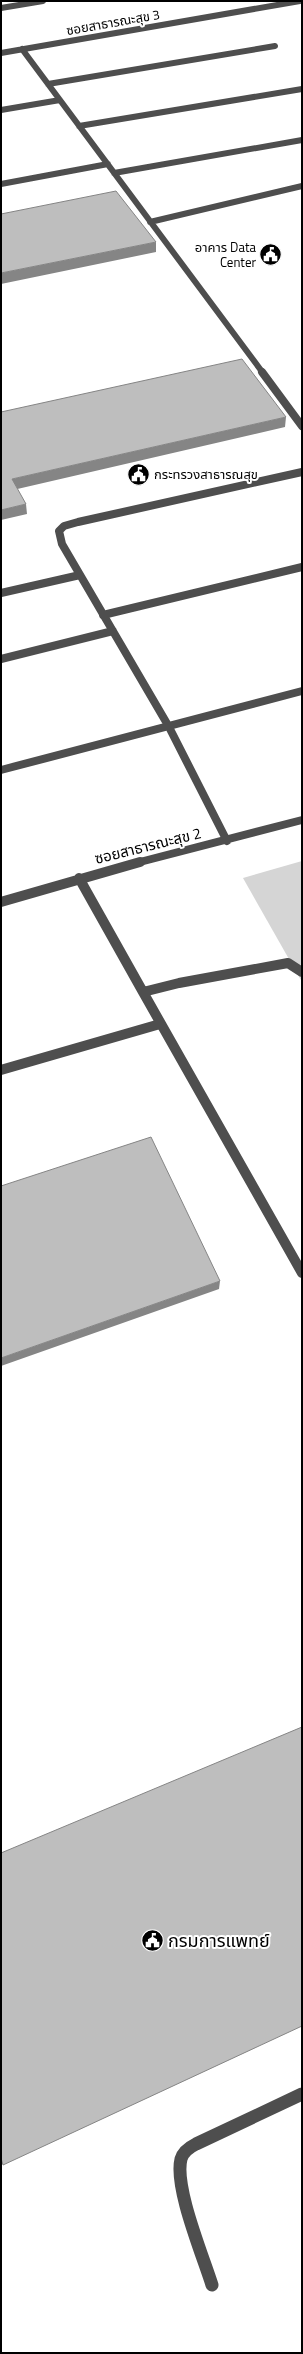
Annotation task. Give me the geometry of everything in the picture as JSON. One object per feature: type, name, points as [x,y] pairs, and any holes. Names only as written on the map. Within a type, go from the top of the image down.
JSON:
[{"type":"street","points":[[1,8],[43,1]]},
{"type":"street","name":"ซอยสาธารณะสุข 3","points":[[1,52],[300,1]]},
{"type":"street","points":[[48,84],[275,46]]},
{"type":"street","points":[[22,49],[302,426]]},
{"type":"street","points":[[79,126],[302,89]]},
{"type":"street","points":[[1,110],[60,100]]},
{"type":"street","points":[[114,173],[302,140]]},
{"type":"street","points":[[1,184],[108,164]]},
{"type":"street","points":[[150,222],[302,186]]},
{"type":"street","points":[[227,841],[169,727],[80,575],[59,536],[59,531],[64,526],[302,472]]},
{"type":"street","points":[[103,614],[302,567]]},
{"type":"street","points":[[1,593],[80,575]]},
{"type":"street","points":[[1,659],[113,631]]},
{"type":"street","points":[[1,770],[302,691]]},
{"type":"street","name":"ซอยสาธารณะสุข 2","points":[[1,902],[79,878],[227,841],[302,820]]},
{"type":"street","points":[[79,878],[160,1024],[302,1273]]},
{"type":"street","points":[[143,992],[179,983],[288,963],[302,972]]},
{"type":"street","points":[[1,1070],[160,1024]]},
{"type":"street","points":[[212,2285],[180,2180],[181,2158],[189,2148],[202,2141],[302,2094]]},
{"type":"shaded area","points":[[302,861],[302,982],[243,878]]},
{"type":"building","points":[[116,191],[156,242],[1,273],[1,214]]},
{"type":"building","points":[[242,359],[286,417],[12,479],[26,504],[1,510],[1,412]]},
{"type":"building","points":[[151,1137],[220,1281],[1,1358],[1,1186]]},
{"type":"building","name":"กรมการแพทย์","points":[[302,1727],[302,2026],[3,2165],[1,2158],[1,1853]]},
{"type":"place","name":"อาคาร Data Center","points":[[271,254]]},
{"type":"place","name":"กระทรวงสาธารณสุข","points":[[138,474]]},
{"type":"place","name":"กรมการแพทย์","points":[[152,1941]]}]
